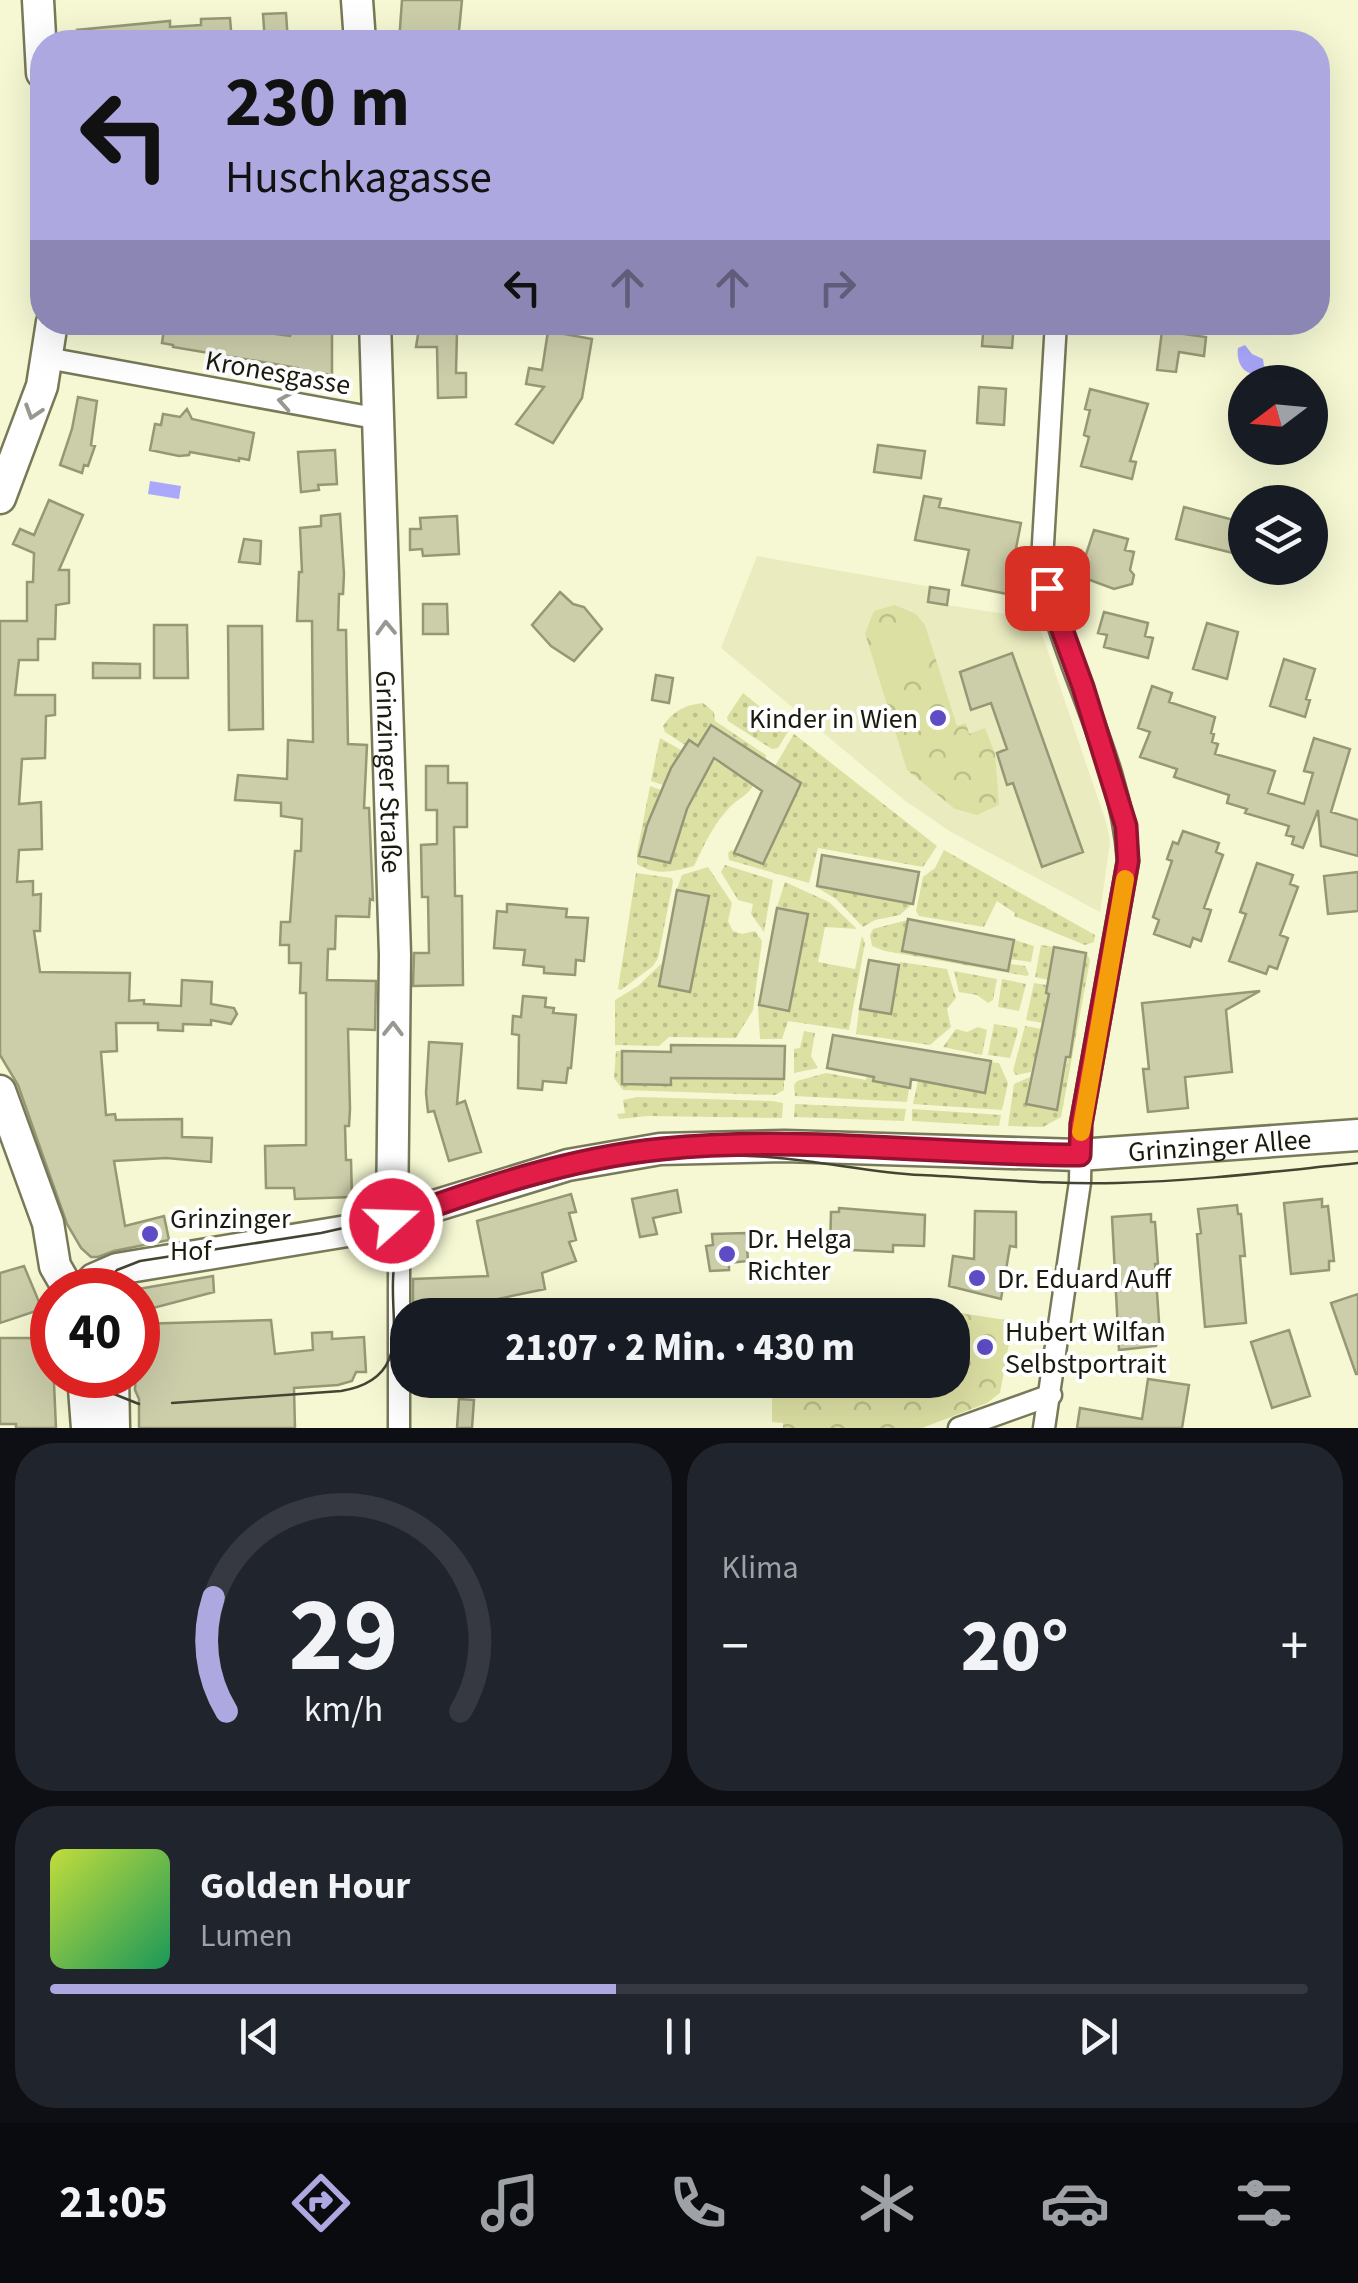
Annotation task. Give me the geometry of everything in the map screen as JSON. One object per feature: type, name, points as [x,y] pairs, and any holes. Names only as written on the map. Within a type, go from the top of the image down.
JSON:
[{"type":"street","points":[[38,0],[40,30]]},
{"type":"street","points":[[357,0],[359,30]]},
{"type":"street","points":[[0,498],[28,428],[50,335]]},
{"type":"street","name":"Grinzinger Straße","points":[[376,335],[394,955],[392,1221]]},
{"type":"street","points":[[1044,1428],[1080,1182],[1081,1124],[1128,861],[1126,826],[1047,588],[1042,562],[1055,335]]},
{"type":"street","name":"Kronesgasse","points":[[47,358],[380,419]]},
{"type":"street","points":[[0,1091],[9,1140],[54,1246],[66,1249],[79,1268]]},
{"type":"street","name":"Grinzinger Allee","points":[[127,1268],[330,1235],[392,1221],[568,1165],[660,1149],[804,1146],[1080,1155],[1358,1135]]},
{"type":"street","points":[[392,1221],[399,1258],[399,1428]]},
{"type":"street","points":[[958,1428],[1051,1395]]},
{"type":"street","points":[[85,1398],[87,1428]]},
{"type":"street","points":[[113,1398],[114,1428]]},
{"type":"shaded area","points":[[1245,345],[1263,359],[1264,365],[1241,365],[1238,348]]},
{"type":"shaded area","points":[[150,481],[181,486],[179,499],[148,494]]},
{"type":"shaded area","name":"Kinder in Wien","points":[[757,556],[949,590],[947,605],[1037,619],[1107,825],[1110,842],[1100,912],[951,832],[904,800],[721,648]]},
{"type":"green space","points":[[895,605],[916,614],[925,625],[957,726],[966,723],[969,734],[985,728],[995,754],[999,805],[977,815],[955,809],[907,770],[865,633],[874,611]]},
{"type":"green space","points":[[916,625],[926,658],[880,673],[871,640]]},
{"type":"green space","points":[[743,693],[789,730],[778,748],[772,749],[728,721]]},
{"type":"green space","points":[[703,703],[714,712],[715,721],[766,755],[766,760],[712,724],[698,745],[688,740],[685,745],[665,732],[663,726],[675,713]]},
{"type":"green space","points":[[794,734],[937,846],[923,867],[818,848],[809,883],[729,860],[731,850],[763,864],[801,783],[775,766]]},
{"type":"green space","points":[[660,738],[681,750],[663,785],[651,781]]},
{"type":"green space","points":[[714,760],[753,786],[718,821],[694,866],[665,872],[637,864],[637,853],[650,786],[661,790],[646,824],[638,857],[669,864],[688,810]]},
{"type":"green space","points":[[944,850],[1095,935],[1094,942],[1085,945],[1014,916],[997,901],[984,927],[919,916],[916,911],[923,877],[935,868]]},
{"type":"green space","points":[[725,865],[773,880],[764,932],[751,914],[753,904],[738,900],[721,872]]},
{"type":"green space","points":[[708,867],[732,903],[728,921],[733,931],[755,931],[762,941],[753,1010],[736,1038],[669,1037],[659,1046],[615,1045],[615,1000],[638,986],[662,963],[658,986],[691,992],[709,896],[677,889],[682,875]]},
{"type":"green space","points":[[636,873],[672,878],[673,882],[658,958],[621,990],[618,989]]},
{"type":"green space","points":[[785,882],[829,902],[857,929],[825,927],[818,962],[855,969],[862,936],[865,943],[849,1030],[788,1021],[782,1039],[760,1039],[758,1006],[790,1011],[808,915],[777,907]]},
{"type":"green space","points":[[816,887],[912,904],[900,915],[863,927],[836,899]]},
{"type":"green space","points":[[907,920],[901,951],[1008,972],[1010,964],[1025,966],[1029,974],[1027,976],[885,951],[872,946],[873,929]]},
{"type":"green space","points":[[1014,940],[1034,946],[1031,962],[1010,959]]},
{"type":"green space","points":[[1041,945],[1054,947],[1048,980],[1035,977]]},
{"type":"green space","points":[[1087,954],[1090,960],[1061,1117],[1043,1127],[1008,1126],[1014,1084],[1030,1077],[1025,1104],[1057,1110]]},
{"type":"green space","points":[[900,962],[947,969],[956,998],[947,1009],[951,1027],[930,1045],[856,1034],[859,1009],[891,1014]]},
{"type":"green space","points":[[954,971],[997,979],[993,1000],[988,1003],[977,995],[959,992]]},
{"type":"green space","points":[[1002,979],[1026,984],[1019,1011],[998,1007]]},
{"type":"green space","points":[[1034,983],[1047,985],[1043,1023],[1026,1020]]},
{"type":"green space","points":[[994,1024],[1017,1028],[1010,1058],[988,1055]]},
{"type":"green space","points":[[1025,1026],[1042,1029],[1037,1058],[1031,1072],[1016,1075],[1013,1071]]},
{"type":"green space","points":[[978,1027],[987,1030],[982,1055],[943,1047],[956,1029],[967,1032]]},
{"type":"green space","points":[[804,1031],[815,1033],[811,1056],[818,1068],[794,1073],[794,1049],[800,1048]]},
{"type":"green space","points":[[616,1051],[622,1051],[622,1085],[672,1085],[673,1078],[784,1080],[784,1090],[775,1095],[623,1090],[614,1078]]},
{"type":"green space","points":[[991,1062],[999,1063],[1008,1083],[1002,1110],[913,1104],[918,1081],[985,1093]]},
{"type":"green space","points":[[826,1073],[866,1080],[867,1076],[873,1077],[873,1082],[909,1089],[907,1102],[795,1096],[797,1081]]},
{"type":"green space","points":[[637,1097],[772,1101],[783,1103],[782,1118],[619,1119],[617,1114],[625,1113],[623,1100]]},
{"type":"green space","points":[[795,1104],[906,1109],[904,1121],[794,1117]]},
{"type":"green space","points":[[912,1109],[1001,1115],[999,1126],[912,1121]]},
{"type":"green space","points":[[970,1315],[1013,1321],[1000,1393],[987,1403],[922,1428],[783,1428],[783,1423],[772,1422],[772,1398],[970,1398]]},
{"type":"building","points":[[402,0],[462,0],[459,30],[400,30]]},
{"type":"building","points":[[286,13],[287,30],[264,30],[263,14]]},
{"type":"building","points":[[230,18],[231,30],[77,30],[170,21],[170,27],[201,25],[201,19]]},
{"type":"building","points":[[163,335],[332,335],[332,374],[298,376],[298,368],[162,343]]},
{"type":"building","points":[[418,335],[457,335],[456,373],[466,373],[466,397],[438,398],[437,347],[416,347]]},
{"type":"building","points":[[547,335],[592,339],[582,398],[553,443],[516,424],[544,387],[526,384],[529,368],[542,370]]},
{"type":"building","points":[[983,335],[1013,335],[1012,348],[982,346]]},
{"type":"building","points":[[1161,335],[1206,337],[1204,356],[1179,352],[1176,372],[1157,370]]},
{"type":"building","points":[[979,387],[1006,389],[1004,425],[977,423]]},
{"type":"building","points":[[1090,389],[1148,404],[1130,461],[1136,462],[1132,479],[1081,466],[1089,437],[1084,435]]},
{"type":"building","points":[[78,397],[97,401],[91,445],[95,446],[82,473],[60,465]]},
{"type":"building","points":[[187,409],[192,419],[254,433],[249,460],[190,452],[179,456],[150,450],[155,424],[161,425],[163,414],[180,417]]},
{"type":"building","points":[[878,445],[925,451],[921,478],[874,472]]},
{"type":"building","points":[[335,450],[337,484],[318,485],[319,490],[301,492],[298,452]]},
{"type":"building","points":[[924,496],[941,499],[939,507],[1021,523],[1007,594],[962,585],[969,550],[915,540]]},
{"type":"building","points":[[49,500],[83,515],[59,570],[69,570],[69,603],[56,605],[55,639],[38,639],[38,660],[19,660],[15,695],[55,695],[55,715],[46,716],[45,758],[22,759],[19,804],[41,802],[42,849],[19,850],[17,882],[33,881],[33,895],[41,894],[40,931],[34,931],[40,972],[130,973],[129,1001],[144,1000],[144,1004],[181,1006],[182,980],[212,982],[211,1004],[234,1008],[237,1014],[231,1024],[211,1020],[211,1025],[183,1024],[183,1031],[158,1030],[158,1023],[116,1023],[117,1051],[101,1052],[106,1115],[115,1114],[116,1120],[182,1119],[182,1137],[212,1138],[211,1162],[166,1158],[114,1161],[125,1226],[164,1216],[169,1240],[98,1257],[91,1257],[81,1248],[67,1224],[18,1085],[0,1055],[0,621],[27,621],[27,582],[33,582],[34,553],[13,544],[20,529],[34,535]]},
{"type":"building","points":[[1184,507],[1228,519],[1228,552],[1176,539]]},
{"type":"building","points":[[340,514],[344,574],[338,630],[346,630],[348,744],[367,745],[364,808],[369,808],[373,900],[370,899],[369,917],[336,916],[335,949],[328,949],[327,980],[376,981],[375,1030],[348,1029],[350,1109],[349,1126],[345,1126],[352,1197],[295,1199],[294,1188],[266,1188],[265,1146],[306,1145],[306,993],[300,993],[301,963],[289,963],[289,945],[280,945],[281,922],[290,922],[295,851],[301,851],[302,819],[281,816],[281,803],[235,800],[238,775],[287,779],[288,740],[313,742],[312,621],[297,621],[302,572],[300,528],[321,526],[321,516]]},
{"type":"building","points":[[457,516],[459,554],[423,556],[422,549],[410,550],[410,529],[421,529],[420,518]]},
{"type":"building","points":[[1094,530],[1128,539],[1125,550],[1134,552],[1132,584],[1114,589],[1079,576]]},
{"type":"building","points":[[244,539],[261,541],[260,564],[239,562]]},
{"type":"building","points":[[930,587],[949,590],[947,605],[928,602]]},
{"type":"building","points":[[560,592],[573,604],[584,607],[602,629],[574,661],[551,646],[532,625]]},
{"type":"building","points":[[423,604],[447,604],[448,634],[423,634]]},
{"type":"building","points":[[1104,612],[1148,623],[1145,636],[1153,638],[1148,658],[1104,647],[1107,635],[1098,633]]},
{"type":"building","points":[[1207,623],[1238,632],[1227,679],[1193,669]]},
{"type":"building","points":[[154,625],[187,625],[188,678],[154,678]]},
{"type":"building","points":[[228,626],[262,626],[263,729],[229,730]]},
{"type":"building","points":[[1012,653],[1083,852],[1042,867],[1013,783],[1007,785],[997,753],[1007,749],[991,703],[971,710],[960,672]]},
{"type":"building","points":[[1284,659],[1315,669],[1305,717],[1270,706]]},
{"type":"building","points":[[93,663],[140,664],[140,678],[93,678]]},
{"type":"building","points":[[656,675],[673,678],[669,703],[652,700]]},
{"type":"building","points":[[1152,686],[1172,693],[1169,702],[1215,717],[1211,733],[1212,742],[1218,744],[1215,754],[1275,771],[1268,793],[1304,804],[1313,773],[1304,771],[1314,738],[1350,749],[1331,812],[1358,820],[1358,856],[1321,846],[1318,810],[1303,848],[1292,844],[1294,837],[1286,835],[1289,826],[1245,813],[1247,809],[1227,803],[1229,795],[1174,777],[1177,769],[1140,757],[1150,732],[1138,728]]},
{"type":"building","points":[[711,725],[801,783],[763,864],[734,853],[762,791],[714,758],[687,809],[670,863],[639,856],[647,825],[671,768],[689,740],[698,746]]},
{"type":"building","points":[[426,766],[448,766],[448,783],[467,783],[467,827],[454,827],[455,896],[462,896],[463,985],[413,986],[414,953],[429,953],[428,897],[422,897],[421,845],[437,844],[437,810],[426,810]]},
{"type":"building","points":[[1183,831],[1219,843],[1216,852],[1223,855],[1204,908],[1211,910],[1201,941],[1193,938],[1190,947],[1154,934],[1159,920],[1153,917],[1172,861],[1167,859],[1173,842],[1178,844]]},
{"type":"building","points":[[822,855],[919,872],[913,904],[817,886]]},
{"type":"building","points":[[1257,863],[1293,875],[1290,884],[1298,887],[1280,935],[1288,938],[1277,969],[1269,966],[1266,974],[1229,961],[1246,914],[1240,912]]},
{"type":"building","points":[[1358,872],[1358,911],[1328,914],[1324,876]]},
{"type":"building","points":[[677,890],[709,896],[690,992],[659,986]]},
{"type":"building","points":[[507,904],[567,909],[566,917],[588,918],[584,961],[576,960],[575,975],[544,973],[544,967],[523,965],[525,950],[494,948],[497,911],[507,912]]},
{"type":"building","points":[[777,908],[808,914],[789,1011],[759,1005]]},
{"type":"building","points":[[908,919],[1014,940],[1008,971],[902,951]]},
{"type":"building","points":[[1054,947],[1086,953],[1070,1057],[1066,1057],[1057,1110],[1026,1104],[1049,994],[1046,993]]},
{"type":"building","points":[[869,960],[899,965],[891,1014],[860,1009]]},
{"type":"building","points":[[1260,991],[1226,1010],[1232,1072],[1185,1077],[1188,1108],[1148,1112],[1143,1069],[1149,1069],[1142,1003]]},
{"type":"building","points":[[523,996],[546,998],[545,1007],[554,1008],[553,1013],[576,1015],[566,1083],[543,1081],[542,1090],[518,1088],[519,1035],[512,1034],[513,1016],[521,1017]]},
{"type":"building","points":[[833,1035],[991,1061],[985,1093],[911,1079],[910,1088],[827,1068]]},
{"type":"building","points":[[429,1042],[462,1044],[457,1104],[465,1101],[481,1152],[449,1161],[434,1111],[428,1112]]},
{"type":"building","points":[[671,1045],[785,1046],[784,1079],[671,1078],[671,1085],[622,1084],[622,1051],[671,1052]]},
{"type":"building","points":[[677,1190],[681,1212],[653,1218],[657,1234],[640,1237],[632,1199]]},
{"type":"building","points":[[571,1194],[576,1212],[569,1213],[576,1240],[569,1242],[576,1261],[542,1273],[545,1289],[502,1298],[413,1298],[413,1279],[488,1276],[477,1221]]},
{"type":"building","points":[[1322,1199],[1322,1207],[1328,1206],[1334,1261],[1329,1261],[1329,1270],[1291,1274],[1284,1203]]},
{"type":"building","points":[[1237,1205],[1245,1256],[1240,1256],[1246,1323],[1205,1327],[1198,1209]]},
{"type":"building","points":[[839,1208],[925,1215],[924,1246],[893,1245],[893,1252],[830,1249],[831,1212],[839,1212]]},
{"type":"building","points":[[975,1211],[1016,1212],[1016,1247],[1010,1246],[1001,1299],[949,1286],[953,1256],[974,1259]]},
{"type":"building","points":[[1151,1214],[1151,1222],[1155,1222],[1160,1336],[1156,1336],[1156,1346],[1119,1350],[1112,1217]]},
{"type":"building","name":"Dr. Helga Richter","points":[[746,1233],[748,1261],[729,1263],[729,1270],[710,1271],[706,1246],[713,1245],[712,1234]]},
{"type":"building","points":[[24,1266],[30,1280],[30,1313],[0,1323],[0,1273]]},
{"type":"building","points":[[213,1276],[214,1292],[160,1306],[160,1285]]},
{"type":"building","points":[[1358,1294],[1358,1374],[1356,1374],[1331,1303]]},
{"type":"building","points":[[271,1320],[275,1354],[313,1350],[312,1333],[332,1332],[332,1339],[364,1337],[366,1372],[356,1372],[352,1381],[338,1385],[294,1388],[295,1428],[139,1428],[139,1398],[160,1398],[160,1323]]},
{"type":"building","points":[[1289,1330],[1310,1396],[1272,1408],[1251,1342]]},
{"type":"building","points":[[0,1338],[30,1338],[30,1398],[55,1398],[56,1428],[0,1424]]},
{"type":"building","points":[[1148,1379],[1189,1385],[1182,1428],[1077,1428],[1080,1408],[1142,1419]]},
{"type":"building","points":[[459,1399],[474,1400],[472,1428],[457,1428]]},
{"type":"tram line","points":[[172,1403],[341,1391],[369,1382],[385,1367],[392,1348],[393,1278],[397,1255],[408,1235],[437,1217],[483,1200],[594,1169],[673,1157],[753,1156],[903,1174],[1093,1183],[1208,1178],[1358,1163]]},
{"type":"tram line","points":[[122,1268],[140,1261],[321,1233],[433,1208]]},
{"type":"tram line","points":[[124,1398],[139,1404]]},
{"type":"slow traffic","points":[[1081,1132],[1125,879]]},
{"type":"place","name":"Kinder in Wien","points":[[938,718]]},
{"type":"place","name":"Grinzinger Hof","points":[[150,1234]]},
{"type":"place","name":"Dr. Helga Richter","points":[[727,1254]]},
{"type":"place","name":"Dr. Eduard Auff","points":[[977,1278]]},
{"type":"place","name":"Hubert Wilfan Selbstportrait","points":[[985,1347]]},
{"type":"route","points":[[392,1221],[568,1165],[660,1149],[861,1147],[1080,1155],[1081,1124],[1128,861],[1126,826],[1047,588]]}]
